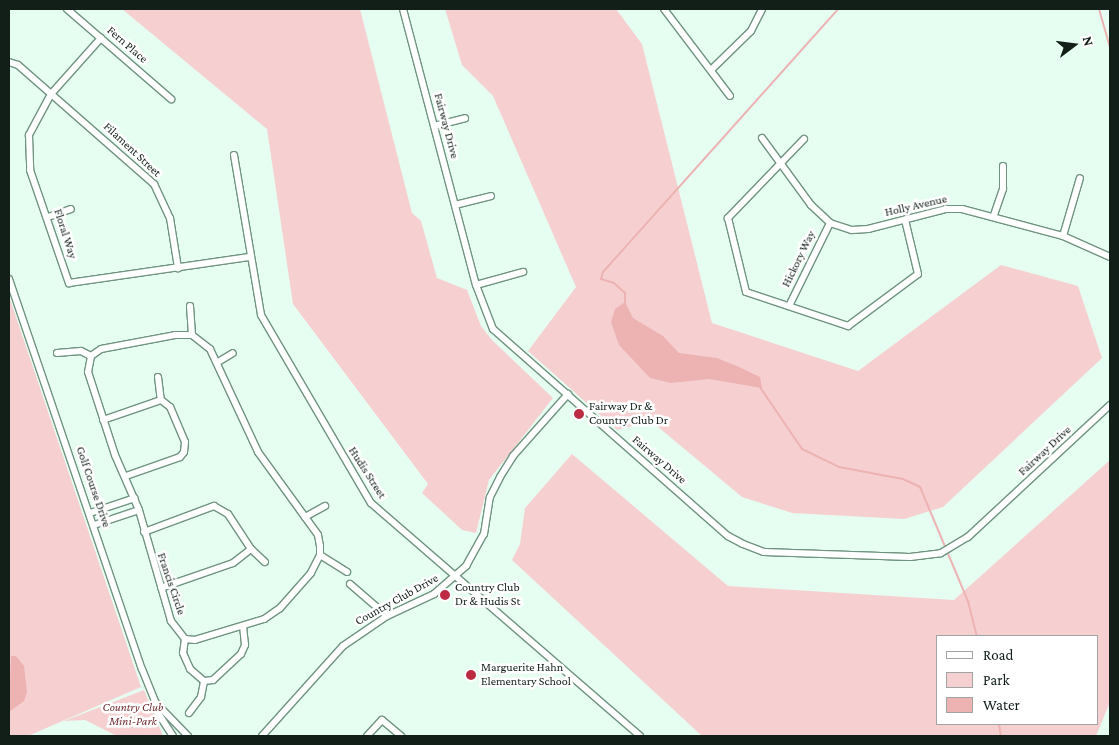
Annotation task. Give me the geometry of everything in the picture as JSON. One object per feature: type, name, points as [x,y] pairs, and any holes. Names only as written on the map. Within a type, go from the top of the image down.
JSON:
[{"type":"street","name":"Fern Place","points":[[67,9],[171,99]]},
{"type":"street","name":"Fairway Drive","points":[[403,9],[476,284],[493,328],[728,536],[764,552],[910,557],[941,553],[955,547],[1110,405]]},
{"type":"street","points":[[664,9],[730,96]]},
{"type":"street","points":[[711,70],[751,31],[762,9]]},
{"type":"street","name":"Floral Way","points":[[101,38],[51,94],[33,121],[27,150],[30,170],[48,217],[69,283],[249,257]]},
{"type":"street","name":"Filament Street","points":[[9,62],[18,65],[154,184],[170,218],[178,268]]},
{"type":"street","points":[[434,126],[465,118]]},
{"type":"street","points":[[762,138],[779,163],[830,223]]},
{"type":"street","points":[[804,138],[728,218],[746,292],[848,326],[914,280],[918,267],[905,220]]},
{"type":"street","name":"Hudis Street","points":[[234,155],[256,297],[269,333],[371,503],[455,578],[640,736]]},
{"type":"street","points":[[994,215],[1003,189],[1003,166]]},
{"type":"street","points":[[1063,236],[1080,178]]},
{"type":"street","points":[[455,205],[491,196]]},
{"type":"street","points":[[48,217],[71,209]]},
{"type":"street","name":"Holly Avenue","points":[[830,223],[852,230],[905,220],[946,209],[994,215],[1063,236],[1110,257]]},
{"type":"street","name":"Hickory Way","points":[[789,306],[830,223]]},
{"type":"street","points":[[476,284],[523,272]]},
{"type":"street","name":"Golf Course Drive","points":[[9,278],[156,704],[156,710],[173,736]]},
{"type":"street","points":[[190,306],[192,335]]},
{"type":"street","points":[[57,353],[81,351],[91,356],[112,346],[192,335],[210,349],[218,362],[236,412],[258,452],[318,535],[320,555],[280,608],[243,626],[216,636],[185,639],[183,653],[190,669],[204,681]]},
{"type":"street","points":[[218,362],[234,353]]},
{"type":"street","name":"Francis Circle","points":[[91,356],[90,384],[135,498],[171,621],[185,639]]},
{"type":"street","points":[[126,476],[180,457],[184,452],[185,442],[170,407],[161,400],[158,377]]},
{"type":"street","name":"Country Club Drive","points":[[262,736],[343,646],[387,616],[434,594],[455,578],[475,552],[484,534],[490,497],[513,456],[568,394]]},
{"type":"street","points":[[103,420],[161,400]]},
{"type":"street","points":[[90,513],[135,498]]},
{"type":"street","points":[[144,532],[214,506],[228,514],[251,549],[265,562]]},
{"type":"street","points":[[305,517],[325,506]]},
{"type":"street","points":[[94,525],[139,510]]},
{"type":"street","points":[[161,588],[233,563],[251,549]]},
{"type":"street","points":[[320,555],[347,572]]},
{"type":"street","points":[[350,584],[387,616]]},
{"type":"street","points":[[204,681],[222,675],[241,654],[245,645],[243,626]]},
{"type":"street","points":[[189,713],[201,697],[204,681]]},
{"type":"street","name":"Golf Course Drive","points":[[156,704],[188,736]]},
{"type":"street","points":[[367,736],[382,720],[401,736]]},
{"type":"green space","points":[[122,9],[360,9],[412,213],[421,221],[437,278],[467,290],[481,326],[492,340],[553,398],[489,480],[476,533],[462,530],[422,493],[428,484],[293,304],[267,129]]},
{"type":"green space","points":[[445,9],[616,9],[642,44],[712,323],[858,371],[1001,265],[1078,286],[1102,358],[943,507],[904,519],[792,513],[742,497],[651,421],[617,430],[528,351],[576,287],[493,96],[462,65]]},
{"type":"green space","points":[[9,296],[141,687],[28,736],[9,736]]},
{"type":"green space","points":[[572,454],[728,586],[954,600],[1110,460],[1110,702],[1096,736],[702,736],[512,560],[520,544],[525,508]]},
{"type":"green space","name":"Country Club Mini-Park","points":[[144,690],[163,736],[117,736],[85,720],[64,721]]},
{"type":"water","points":[[625,302],[633,318],[663,336],[679,353],[717,358],[739,367],[760,377],[762,388],[709,379],[671,383],[650,378],[619,345],[611,322],[615,309]]},
{"type":"water","points":[[11,656],[16,656],[24,666],[27,692],[24,701],[9,712]]},
{"type":"waterway","points":[[625,302],[625,293],[614,283],[601,279],[603,272],[838,9]]},
{"type":"waterway","points":[[1099,9],[1110,47]]},
{"type":"waterway","points":[[760,387],[802,449],[839,467],[903,479],[920,487],[968,601],[977,635]]},
{"type":"waterway","points":[[999,725],[1001,736]]},
{"type":"place","name":"Fairway Dr & Country Club Dr","points":[[579,414]]},
{"type":"place","name":"Country Club Dr & Hudis St","points":[[445,595]]},
{"type":"place","name":"Marguerite Hahn Elementary School","points":[[471,675]]}]
